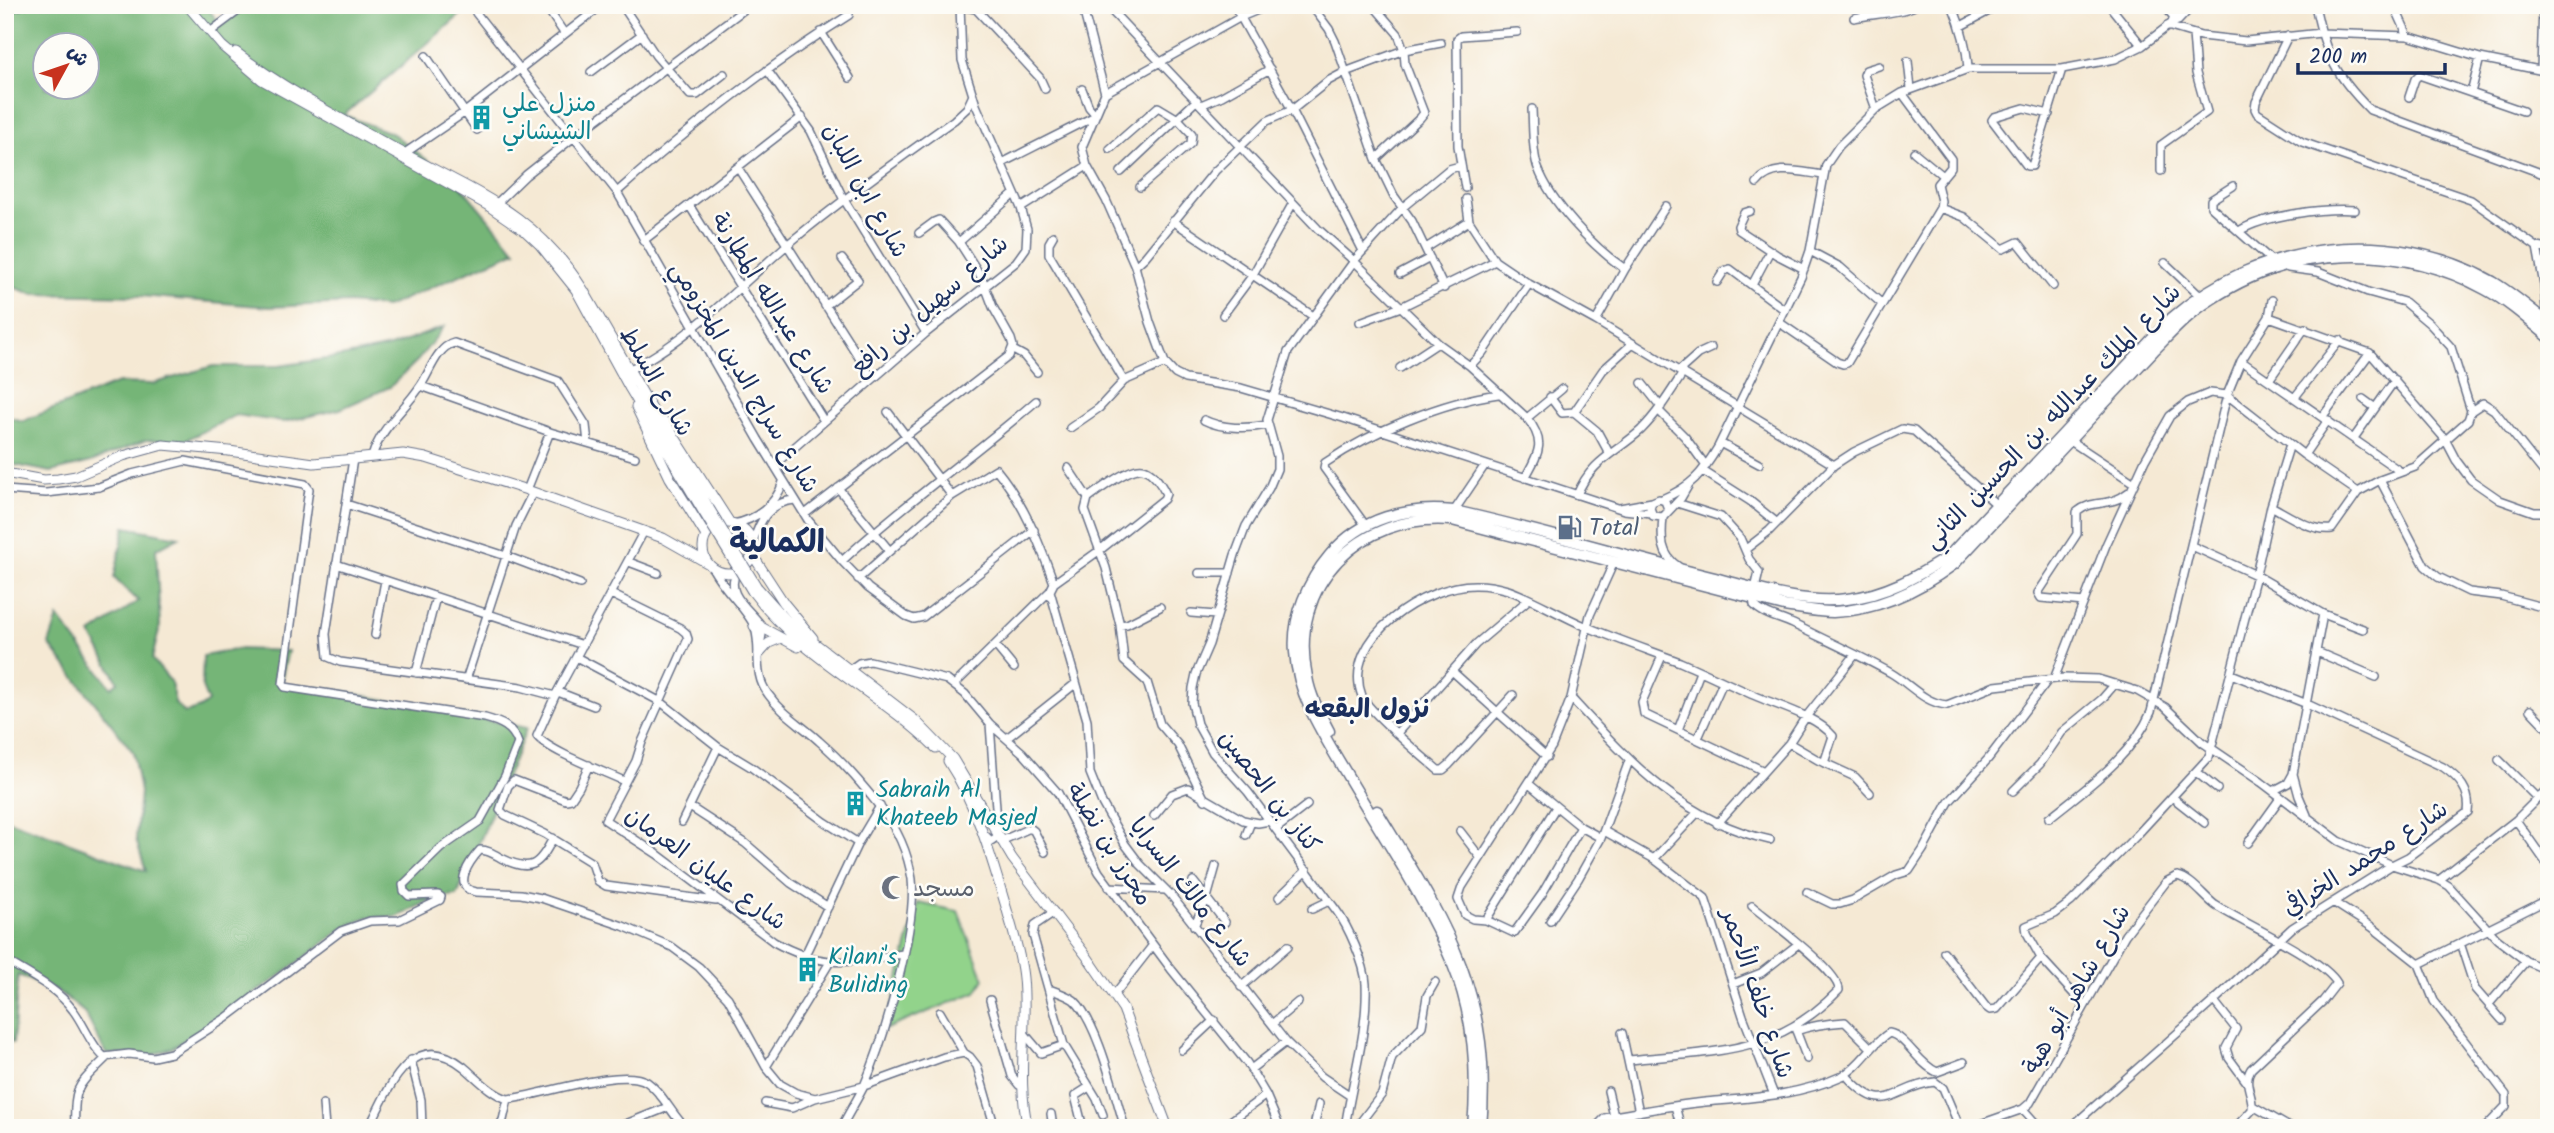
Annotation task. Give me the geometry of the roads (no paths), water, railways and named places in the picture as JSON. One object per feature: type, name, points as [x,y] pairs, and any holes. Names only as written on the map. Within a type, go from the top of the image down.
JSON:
[{"type":"highway","name":"شارع الملك عبدالله بن الحسين الثاني","points":[[2099,401],[2208,301],[2231,286],[2293,255],[2356,247],[2385,248],[2430,257],[2495,283],[2548,324]]},
{"type":"highway","name":"شارع الملك عبدالله بن الحسين الثاني","points":[[1473,1128],[1474,1045],[1468,1011],[1453,965],[1430,915],[1312,715],[1298,674],[1294,648],[1296,625],[1308,588],[1332,553],[1348,538],[1386,517],[1415,510],[1454,511],[1586,550],[1614,562],[1754,593],[1830,601],[1865,596],[1916,578],[1948,556],[2085,417],[2172,318],[2199,295],[2232,276],[2276,264],[2319,258],[2393,257],[2428,265],[2486,289],[2549,337]]},
{"type":"highway","name":"شارع الملك عبدالله بن الحسين الثاني","points":[[1481,1128],[1483,1054],[1467,980],[1446,928],[1342,754],[1310,689],[1304,661],[1307,622],[1315,595],[1336,562],[1358,542],[1395,524],[1422,519],[1452,520],[1682,570],[1805,609],[1834,612],[1885,601],[1923,585],[1963,556],[2069,440],[2085,417]]},
{"type":"main road","name":"شارع السلط","points":[[187,5],[222,46],[262,79],[486,205],[533,238],[568,279],[630,388],[754,589],[819,653],[941,753],[963,787],[980,828],[1022,967],[1023,1086],[1028,1128]]},
{"type":"main road","name":"شارع السلط","points":[[194,5],[236,52],[272,78],[497,202],[541,235],[569,268],[706,510]]},
{"type":"main road","points":[[630,388],[649,437],[705,538],[703,551],[711,566]]},
{"type":"main road","points":[[641,391],[661,415],[732,524],[748,534],[752,549],[784,603],[819,653]]},
{"type":"main road","points":[[5,472],[44,480],[76,476],[123,456],[163,445],[314,463],[403,454],[426,458],[530,491],[643,531],[674,544],[724,573],[737,571],[749,561],[752,549]]},
{"type":"main road","points":[[674,544],[690,545],[705,538],[716,526],[732,524]]},
{"type":"main road","points":[[759,627],[819,653]]},
{"type":"main road","points":[[758,656],[769,643],[781,638]]},
{"type":"main road","name":"شارع السلط","points":[[819,653],[849,670],[915,720],[962,772],[1012,858],[1114,995],[1129,1023],[1168,1128]]},
{"type":"main road","points":[[992,863],[998,856],[1012,858]]},
{"type":"street","points":[[5,10],[23,5]]},
{"type":"street","points":[[214,29],[246,5]]},
{"type":"street","points":[[545,5],[564,33]]},
{"type":"street","points":[[405,153],[465,112],[602,5]]},
{"type":"street","points":[[622,5],[667,70],[692,96],[724,74]]},
{"type":"street","points":[[497,202],[526,175],[750,5]]},
{"type":"street","points":[[936,5],[941,9],[960,6],[976,9],[1040,78],[1045,89]]},
{"type":"street","points":[[1082,5],[1105,93]]},
{"type":"street","points":[[1106,5],[1318,229],[1438,343],[1470,366],[1497,394],[1527,418],[1539,442],[1535,461],[1525,478]]},
{"type":"street","points":[[1234,5],[1292,110],[1363,251]]},
{"type":"street","points":[[1269,5],[1241,17],[1105,93],[1082,146],[1087,166],[1106,200],[1135,266],[1150,323],[1165,363],[1181,378],[1275,397],[1629,512],[1657,516],[1676,503],[1720,443],[1804,269],[1810,251],[1826,165],[1839,146],[1876,109],[1911,89],[1968,69],[2062,69],[2115,59],[2142,46],[2193,5]]},
{"type":"street","points":[[1311,5],[1329,29],[1376,159],[1394,196],[1426,248],[1444,288]]},
{"type":"street","points":[[1373,5],[1395,29],[1424,113],[1376,159]]},
{"type":"street","points":[[1854,18],[1876,9],[1904,10],[1916,5]]},
{"type":"street","points":[[1952,5],[1961,26],[1968,69]]},
{"type":"street","points":[[1961,26],[2000,5]]},
{"type":"street","points":[[2109,5],[2142,46]]},
{"type":"street","points":[[2163,5],[2173,22],[2193,34],[2246,41],[2320,33],[2408,36],[2480,58],[2545,71],[2543,5]]},
{"type":"street","points":[[2173,22],[2185,5]]},
{"type":"street","points":[[2315,5],[2320,33],[2330,58],[2343,82],[2370,110],[2549,176]]},
{"type":"street","points":[[2394,5],[2408,36]]},
{"type":"street","name":"شارع سهيل بن رافع","points":[[774,466],[926,332],[1019,259],[1026,248],[1027,229],[1021,208],[972,95],[960,49],[960,6]]},
{"type":"street","points":[[1120,18],[1121,9]]},
{"type":"street","name":"شارع سراج الدين المخزومي","points":[[476,13],[617,192],[783,482],[804,514],[858,579],[898,612],[909,618],[918,618],[928,614],[1034,530]]},
{"type":"street","points":[[617,192],[692,126],[767,70],[849,15]]},
{"type":"street","points":[[821,32],[850,78]]},
{"type":"street","points":[[1465,188],[1460,166],[1456,89],[1457,39],[1461,36],[1517,32]]},
{"type":"street","points":[[591,72],[642,34]]},
{"type":"street","points":[[2161,171],[2161,145],[2207,112],[2196,74],[2193,34]]},
{"type":"street","points":[[2288,36],[2256,102],[2257,113],[2302,142],[2471,200],[2537,247],[2549,249]]},
{"type":"street","points":[[1135,266],[1215,171],[1267,121],[1292,110],[1328,81],[1345,72],[1404,50],[1441,43]]},
{"type":"street","points":[[426,56],[477,130]]},
{"type":"street","points":[[2471,93],[2480,58]]},
{"type":"street","points":[[1908,61],[1911,89]]},
{"type":"street","points":[[1876,109],[1864,75],[1866,70],[1879,66]]},
{"type":"street","points":[[1121,172],[1199,102],[1222,96],[1270,69]]},
{"type":"street","points":[[2049,114],[2024,108],[1992,120],[2027,166],[2031,167],[2049,114],[2062,69]]},
{"type":"street","name":"شارع ابن اللبان","points":[[767,70],[802,117],[843,198],[926,332]]},
{"type":"street","points":[[2409,97],[2419,75],[2523,111]]},
{"type":"street","points":[[1082,89],[1094,115]]},
{"type":"street","points":[[1780,323],[1843,364],[1851,356],[1940,208],[1937,184],[1951,167],[1951,159],[1902,93]]},
{"type":"street","points":[[954,120],[967,108],[972,95]]},
{"type":"street","points":[[628,370],[645,362],[693,326],[843,198],[954,120],[977,107]]},
{"type":"street","points":[[1110,149],[1155,108],[1163,108],[1192,134],[1193,140],[1140,187]]},
{"type":"street","points":[[1532,109],[1537,167],[1557,201],[1607,257],[1625,269]]},
{"type":"street","points":[[1002,163],[1094,115]]},
{"type":"street","points":[[643,241],[802,117]]},
{"type":"street","points":[[1914,152],[1942,175]]},
{"type":"street","points":[[1021,208],[1087,166]]},
{"type":"street","points":[[1204,420],[1233,427],[1267,425],[1288,352],[1313,316],[1354,261],[1403,207],[1449,169],[1460,166]]},
{"type":"street","points":[[738,168],[872,378]]},
{"type":"street","points":[[1757,183],[1775,170],[1823,175]]},
{"type":"street","points":[[2233,186],[2215,197],[2210,204],[2276,264],[2318,272],[2411,306],[2451,347],[2471,411],[2468,421],[2419,463],[2358,492],[2334,527],[2328,530],[2302,522],[2271,506]]},
{"type":"street","points":[[959,242],[1014,194]]},
{"type":"street","points":[[1466,199],[1469,221],[1495,261],[1529,284],[1596,321],[1834,464]]},
{"type":"street","points":[[1223,315],[1252,276],[1293,203]]},
{"type":"street","name":"شارع عبدالله المطارنة","points":[[689,205],[824,421]]},
{"type":"street","points":[[1596,321],[1625,269],[1666,206]]},
{"type":"street","points":[[1940,208],[1964,217],[2001,248],[2018,242],[2053,286]]},
{"type":"street","points":[[2238,231],[2254,224],[2310,212],[2355,210]]},
{"type":"street","points":[[1750,211],[1744,213],[1738,229],[1770,251],[1804,269]]},
{"type":"street","points":[[804,514],[1009,356],[1013,350],[1011,338],[993,307],[986,287],[959,242],[939,220],[919,233]]},
{"type":"street","points":[[1172,221],[1313,316]]},
{"type":"street","points":[[1426,248],[1469,221]]},
{"type":"street","points":[[1053,236],[1049,243],[1049,254],[1124,381]]},
{"type":"street","points":[[2537,247],[2548,324]]},
{"type":"street","points":[[1752,285],[1770,251]]},
{"type":"street","points":[[1810,251],[1840,267],[1881,303]]},
{"type":"street","points":[[1400,274],[1430,258]]},
{"type":"street","points":[[825,306],[858,280],[842,259]]},
{"type":"street","points":[[1360,322],[1444,288],[1495,261]]},
{"type":"street","points":[[2165,263],[2199,295]]},
{"type":"street","points":[[1717,282],[1729,268],[1785,310]]},
{"type":"street","points":[[1470,366],[1483,352],[1529,284]]},
{"type":"street","points":[[2049,817],[2093,782],[2128,747],[2149,718],[2227,395],[2241,361],[2269,317],[2272,300]]},
{"type":"street","points":[[2269,317],[2340,340],[2370,353],[2445,439],[2464,472],[2493,497],[2534,512],[2549,512]]},
{"type":"street","points":[[2269,380],[2305,328]]},
{"type":"street","points":[[2295,397],[2340,340]]},
{"type":"street","points":[[1400,368],[1438,343]]},
{"type":"street","points":[[372,457],[386,427],[421,386],[443,349],[450,344],[460,345],[558,381],[586,425],[588,443]]},
{"type":"street","points":[[1574,412],[1602,370],[1632,344]]},
{"type":"street","points":[[1577,495],[1592,471],[1609,453],[1631,438],[1660,409],[1681,372],[1701,351],[1711,348]]},
{"type":"street","points":[[1013,350],[1024,356],[1037,372]]},
{"type":"street","points":[[2304,455],[2325,418],[2370,353]]},
{"type":"street","points":[[2241,361],[2401,472]]},
{"type":"street","points":[[1070,428],[1099,408],[1124,381],[1165,363]]},
{"type":"street","points":[[2354,438],[2396,380]]},
{"type":"street","points":[[1642,383],[1660,409],[1691,443],[1704,468],[1776,522]]},
{"type":"street","points":[[421,386],[550,432],[635,457]]},
{"type":"street","points":[[1527,418],[1562,389]]},
{"type":"street","points":[[1807,892],[1832,904],[1840,904],[1853,901],[1896,875],[1909,871],[1949,802],[1988,759],[2051,680],[2133,486],[2166,422],[2176,410],[2210,393],[2227,395],[2304,455],[2358,492]]},
{"type":"street","points":[[1366,526],[1329,478],[1324,466],[1329,460],[1386,431],[1461,401],[1497,394]]},
{"type":"street","points":[[1550,397],[1562,413],[1574,412],[1597,431],[1609,453]]},
{"type":"street","points":[[2363,399],[2374,407]]},
{"type":"street","points":[[842,561],[873,531],[1036,401]]},
{"type":"street","points":[[2471,411],[2483,403],[2488,406],[2549,479]]},
{"type":"street","points":[[888,412],[952,496]]},
{"type":"street","name":"كناز بن الحصين","points":[[1267,425],[1277,456],[1277,469],[1246,526],[1193,688],[1192,703],[1197,724],[1213,752],[1248,792],[1347,927],[1366,983],[1364,1026],[1349,1095],[1346,1128]]},
{"type":"street","points":[[1746,549],[1834,464],[1854,452],[1907,429],[1914,431],[1945,457],[1997,505]]},
{"type":"street","points":[[466,680],[486,614],[550,432]]},
{"type":"street","points":[[2069,440],[2133,486]]},
{"type":"street","points":[[1720,443],[1759,464]]},
{"type":"street","points":[[2084,1005],[2041,958],[2026,926],[2055,914],[2067,905],[2209,757],[2271,506],[2290,444]]},
{"type":"street","points":[[353,459],[326,634],[328,657],[340,662],[521,687],[557,694],[594,706]]},
{"type":"street","points":[[5,490],[46,493],[99,487],[132,474],[185,461],[303,483],[308,487],[308,496],[291,611],[283,684],[285,687],[485,718],[507,726],[516,736],[518,743],[505,776],[480,821],[448,842],[403,885],[409,896],[438,895],[440,900],[399,920],[370,921],[347,928],[226,1018],[171,1053],[158,1057],[129,1054],[107,1057],[100,1053],[73,1009],[64,1000],[40,981],[5,960]]},
{"type":"street","points":[[1454,511],[1485,465]]},
{"type":"street","points":[[1068,468],[1088,498]]},
{"type":"street","points":[[849,670],[859,663],[870,661],[955,684],[1050,592],[1054,583],[1100,550],[1160,504],[1166,494],[1148,471],[1138,468],[1127,472],[1088,498],[1085,510],[1100,550],[1120,625],[1124,661],[1147,682],[1160,724],[1178,745],[1205,800]]},
{"type":"street","points":[[858,579],[952,496],[996,469],[1017,498],[1034,530],[1054,583]]},
{"type":"street","points":[[2380,480],[2426,566],[2438,577],[2469,592],[2501,596],[2542,607],[2549,604]]},
{"type":"street","points":[[752,549],[760,523],[783,482]]},
{"type":"street","points":[[1619,508],[1662,499],[1688,486]]},
{"type":"street","points":[[2084,602],[2041,598],[2038,593],[2077,534],[2077,512],[2095,503],[2111,503],[2133,486]]},
{"type":"street","points":[[838,488],[889,550]]},
{"type":"street","points":[[1662,499],[1667,503],[1668,509]]},
{"type":"street","points":[[732,524],[753,519],[768,508],[795,500]]},
{"type":"street","points":[[1647,562],[1661,559],[1657,516],[1652,502]]},
{"type":"street","points":[[1676,503],[1721,517],[1740,538],[1749,559],[1759,572],[1754,605],[1760,611],[1795,625],[1889,672],[1920,695],[1939,704],[1947,705],[1995,686],[2092,678],[2154,699],[2212,750],[2273,791],[2339,841],[2392,864],[2439,880],[2456,893],[2486,929],[2526,961],[2549,971]]},
{"type":"street","points":[[346,504],[506,556],[580,584]]},
{"type":"street","points":[[624,781],[538,737],[538,730],[643,531]]},
{"type":"street","points":[[1661,543],[1669,559],[1682,570]]},
{"type":"street","points":[[2192,547],[2256,575],[2323,614],[2363,629]]},
{"type":"street","points":[[629,562],[658,572]]},
{"type":"street","points":[[1581,827],[1542,894],[1515,932],[1508,932],[1486,920],[1465,915],[1458,899],[1462,887],[1547,757],[1571,698],[1587,626],[1596,599],[1614,562]]},
{"type":"street","points":[[336,564],[583,645]]},
{"type":"street","points":[[711,566],[721,583],[759,627]]},
{"type":"street","points":[[737,571],[733,590],[759,627],[758,676],[767,694],[830,750],[880,806],[904,846],[911,878],[911,913],[889,1007],[863,1086],[841,1128]]},
{"type":"street","points":[[1199,573],[1230,573]]},
{"type":"street","points":[[375,635],[385,580]]},
{"type":"street","points":[[1513,695],[1443,770],[1435,768],[1366,704],[1359,679],[1362,657],[1383,626],[1418,600],[1453,587],[1494,587],[1805,718],[1833,736],[1824,763]]},
{"type":"street","name":"شارع مالك السرايا","points":[[1050,592],[1087,720],[1090,773],[1102,803],[1131,854],[1166,890],[1286,1042],[1322,1077],[1349,1095]]},
{"type":"street","name":"شارع عليان العرمان","points":[[611,594],[680,628],[688,636],[636,761],[605,820],[645,845],[774,942],[804,957],[830,962],[903,954]]},
{"type":"street","points":[[416,673],[436,597]]},
{"type":"street","points":[[1398,732],[1476,644],[1528,600]]},
{"type":"street","points":[[1120,625],[1160,607]]},
{"type":"street","points":[[1191,613],[1216,615]]},
{"type":"street","points":[[2273,791],[2288,783],[2293,774],[2323,614]]},
{"type":"street","points":[[995,645],[1014,668]]},
{"type":"street","points":[[2317,652],[2376,677]]},
{"type":"street","points":[[1717,824],[1789,743],[1805,718],[1855,655]]},
{"type":"street","points":[[1662,656],[1642,702],[1642,709],[1647,717],[1698,738],[1764,771]]},
{"type":"street","points":[[576,657],[661,702],[718,747],[751,767],[858,843]]},
{"type":"street","points":[[1452,671],[1547,757]]},
{"type":"street","points":[[1678,730],[1700,672]]},
{"type":"street","name":"شارع محمد الخرافي","points":[[2070,1128],[2214,1001],[2277,940],[2307,917],[2392,864],[2408,857],[2468,812],[2468,794],[2454,774],[2443,767],[2307,704],[2231,674]]},
{"type":"street","points":[[1698,738],[1724,682]]},
{"type":"street","name":"محرز بن نضلة","points":[[955,684],[1058,793],[1109,887],[1251,1069],[1280,1128]]},
{"type":"street","points":[[1007,738],[1075,684]]},
{"type":"street","points":[[2013,791],[2040,764],[2062,732],[2102,699],[2115,684]]},
{"type":"street","points":[[1571,698],[1629,761],[1697,813],[1744,834],[1770,840]]},
{"type":"street","points":[[2530,710],[2549,730]]},
{"type":"street","points":[[990,724],[1000,839]]},
{"type":"street","points":[[1789,743],[1855,777],[1870,793]]},
{"type":"street","points":[[682,822],[718,747]]},
{"type":"street","points":[[2499,760],[2537,798]]},
{"type":"street","points":[[1550,922],[1603,834],[1629,761]]},
{"type":"street","points":[[589,765],[571,799],[566,800],[516,780],[508,786],[500,806],[502,812],[592,863],[598,881],[607,886],[719,901]]},
{"type":"street","points":[[2196,772],[2217,789]]},
{"type":"street","points":[[2293,774],[2309,818]]},
{"type":"street","name":"شارع خلف الأحمر","points":[[1529,784],[1581,827],[1603,834],[1654,859],[1705,898],[1753,1044],[1774,1096]]},
{"type":"street","points":[[2439,880],[2515,820],[2549,787]]},
{"type":"street","points":[[1154,816],[1172,794],[1188,788],[1205,800],[1251,822],[1269,821]]},
{"type":"street","points":[[2172,797],[2206,823]]},
{"type":"street","points":[[2248,843],[2281,797]]},
{"type":"street","points":[[1276,829],[1307,805]]},
{"type":"street","points":[[804,957],[858,843],[880,806]]},
{"type":"street","points":[[690,807],[745,843],[791,883],[828,907]]},
{"type":"street","points":[[1486,920],[1556,807]]},
{"type":"street","points":[[1654,859],[1697,813]]},
{"type":"street","points":[[2515,820],[2549,867]]},
{"type":"street","points":[[1247,835],[1251,822]]},
{"type":"street","points":[[980,828],[991,841],[1030,828],[1045,852]]},
{"type":"street","points":[[1460,831],[1480,857]]},
{"type":"street","points":[[552,838],[540,861],[530,866],[515,863],[487,850],[478,851],[463,884],[470,891],[541,898],[640,932],[672,947],[699,967],[728,998],[766,1067],[786,1090],[815,1098]]},
{"type":"street","points":[[1194,926],[1207,898],[1216,866]]},
{"type":"street","points":[[1279,897],[1307,870]]},
{"type":"street","name":"شارع شاهر أبو هية","points":[[1969,1128],[2023,1109],[2037,1093],[2084,1005],[2132,924],[2173,876],[2187,880],[2215,904],[2277,940]]},
{"type":"street","points":[[1193,881],[1225,922]]},
{"type":"street","points":[[1109,887],[1166,890]]},
{"type":"street","points":[[1312,909],[1329,901]]},
{"type":"street","points":[[2419,964],[2546,901],[2549,910]]},
{"type":"street","points":[[2333,902],[2372,927],[2419,964],[2434,1001],[2505,1095],[2506,1105],[2485,1128]]},
{"type":"street","points":[[1752,906],[1826,967],[1840,988],[1796,1029]]},
{"type":"street","points":[[1054,912],[1038,922],[1033,929],[1064,1045],[1103,1115]]},
{"type":"street","points":[[2235,1128],[2253,1106],[2247,1083],[2251,1069],[2337,984],[2322,968],[2277,940]]},
{"type":"street","points":[[2460,943],[2475,989],[2502,1020]]},
{"type":"street","points":[[1114,995],[1153,945]]},
{"type":"street","points":[[1733,984],[1761,973],[1797,945]]},
{"type":"street","points":[[1241,987],[1288,946]]},
{"type":"street","points":[[1944,952],[1986,1007],[1993,1011],[2041,958]]},
{"type":"street","points":[[2489,1004],[2526,961]]},
{"type":"street","points":[[766,1067],[830,962]]},
{"type":"street","points":[[1356,1128],[1382,1094],[1392,1057],[1422,1026],[1427,996],[1435,982]]},
{"type":"street","points":[[1049,989],[1073,1000],[1083,1014],[1100,1047],[1125,1128]]},
{"type":"street","points":[[990,1000],[1012,1076],[1015,1082],[1023,1086]]},
{"type":"street","points":[[2214,1001],[2236,1030],[2226,1048],[2229,1058],[2247,1083]]},
{"type":"street","points":[[1272,1024],[1298,1002]]},
{"type":"street","points":[[940,1012],[964,1053],[977,1066],[995,1128]]},
{"type":"street","points":[[1182,1050],[1214,1020]]},
{"type":"street","points":[[1628,1060],[1708,1052],[1753,1044],[1822,1023],[1849,1024],[1871,1048]]},
{"type":"street","points":[[1796,1029],[1807,1059]]},
{"type":"street","points":[[1024,1032],[1041,1054],[1064,1045]]},
{"type":"street","points":[[1622,1033],[1639,1112]]},
{"type":"street","points":[[1595,1128],[1605,1118],[1614,1116],[1675,1106],[1774,1096],[1813,1086],[1846,1074],[1886,1034],[1898,1035],[1929,1068],[1937,1072],[1964,1062]]},
{"type":"street","points":[[1251,1069],[1286,1042]]},
{"type":"street","points":[[369,1128],[398,1073],[411,1060],[434,1053],[451,1058],[497,1095],[510,1099],[592,1082],[636,1077],[654,1088],[686,1128]]},
{"type":"street","points":[[765,1102],[792,1108],[815,1098],[863,1086],[944,1057],[964,1053]]},
{"type":"street","points":[[75,1128],[75,1093],[107,1057]]},
{"type":"street","points":[[411,1060],[421,1100],[422,1128]]},
{"type":"street","points":[[1846,1074],[1863,1091],[1881,1099],[1936,1082],[1942,1088],[1960,1128]]},
{"type":"street","points":[[1083,1128],[1075,1096],[1089,1087]]},
{"type":"street","points":[[1608,1091],[1614,1116]]},
{"type":"street","points":[[1221,1128],[1266,1095]]},
{"type":"street","points":[[498,1128],[510,1099]]},
{"type":"street","points":[[323,1104],[325,1128]]},
{"type":"street","points":[[1320,1104],[1315,1122],[1328,1128]]},
{"type":"street","points":[[1675,1106],[1681,1128]]},
{"type":"street","points":[[2253,1106],[2291,1128]]},
{"type":"street","points":[[608,1128],[668,1107]]},
{"type":"street","points":[[2023,1109],[2040,1128]]},
{"type":"street","points":[[1051,1114],[1053,1128]]},
{"type":"street","points":[[5,1122],[10,1128]]},
{"type":"street","points":[[1982,1122],[1991,1128]]},
{"type":"place","name":"منزل علي الشيشاني","points":[[482,117]]},
{"type":"place","name":"Total","points":[[1569,527]]},
{"type":"place","name":"Sabraih Al Khateeb Masjed","points":[[856,803]]},
{"type":"place","name":"مسجد","points":[[893,888]]},
{"type":"place","name":"Kilani's Buliding","points":[[808,970]]},
{"type":"district","name":"الكمالية","points":[[777,541]]},
{"type":"district","name":"نزول البقعه","points":[[1367,708]]}]
